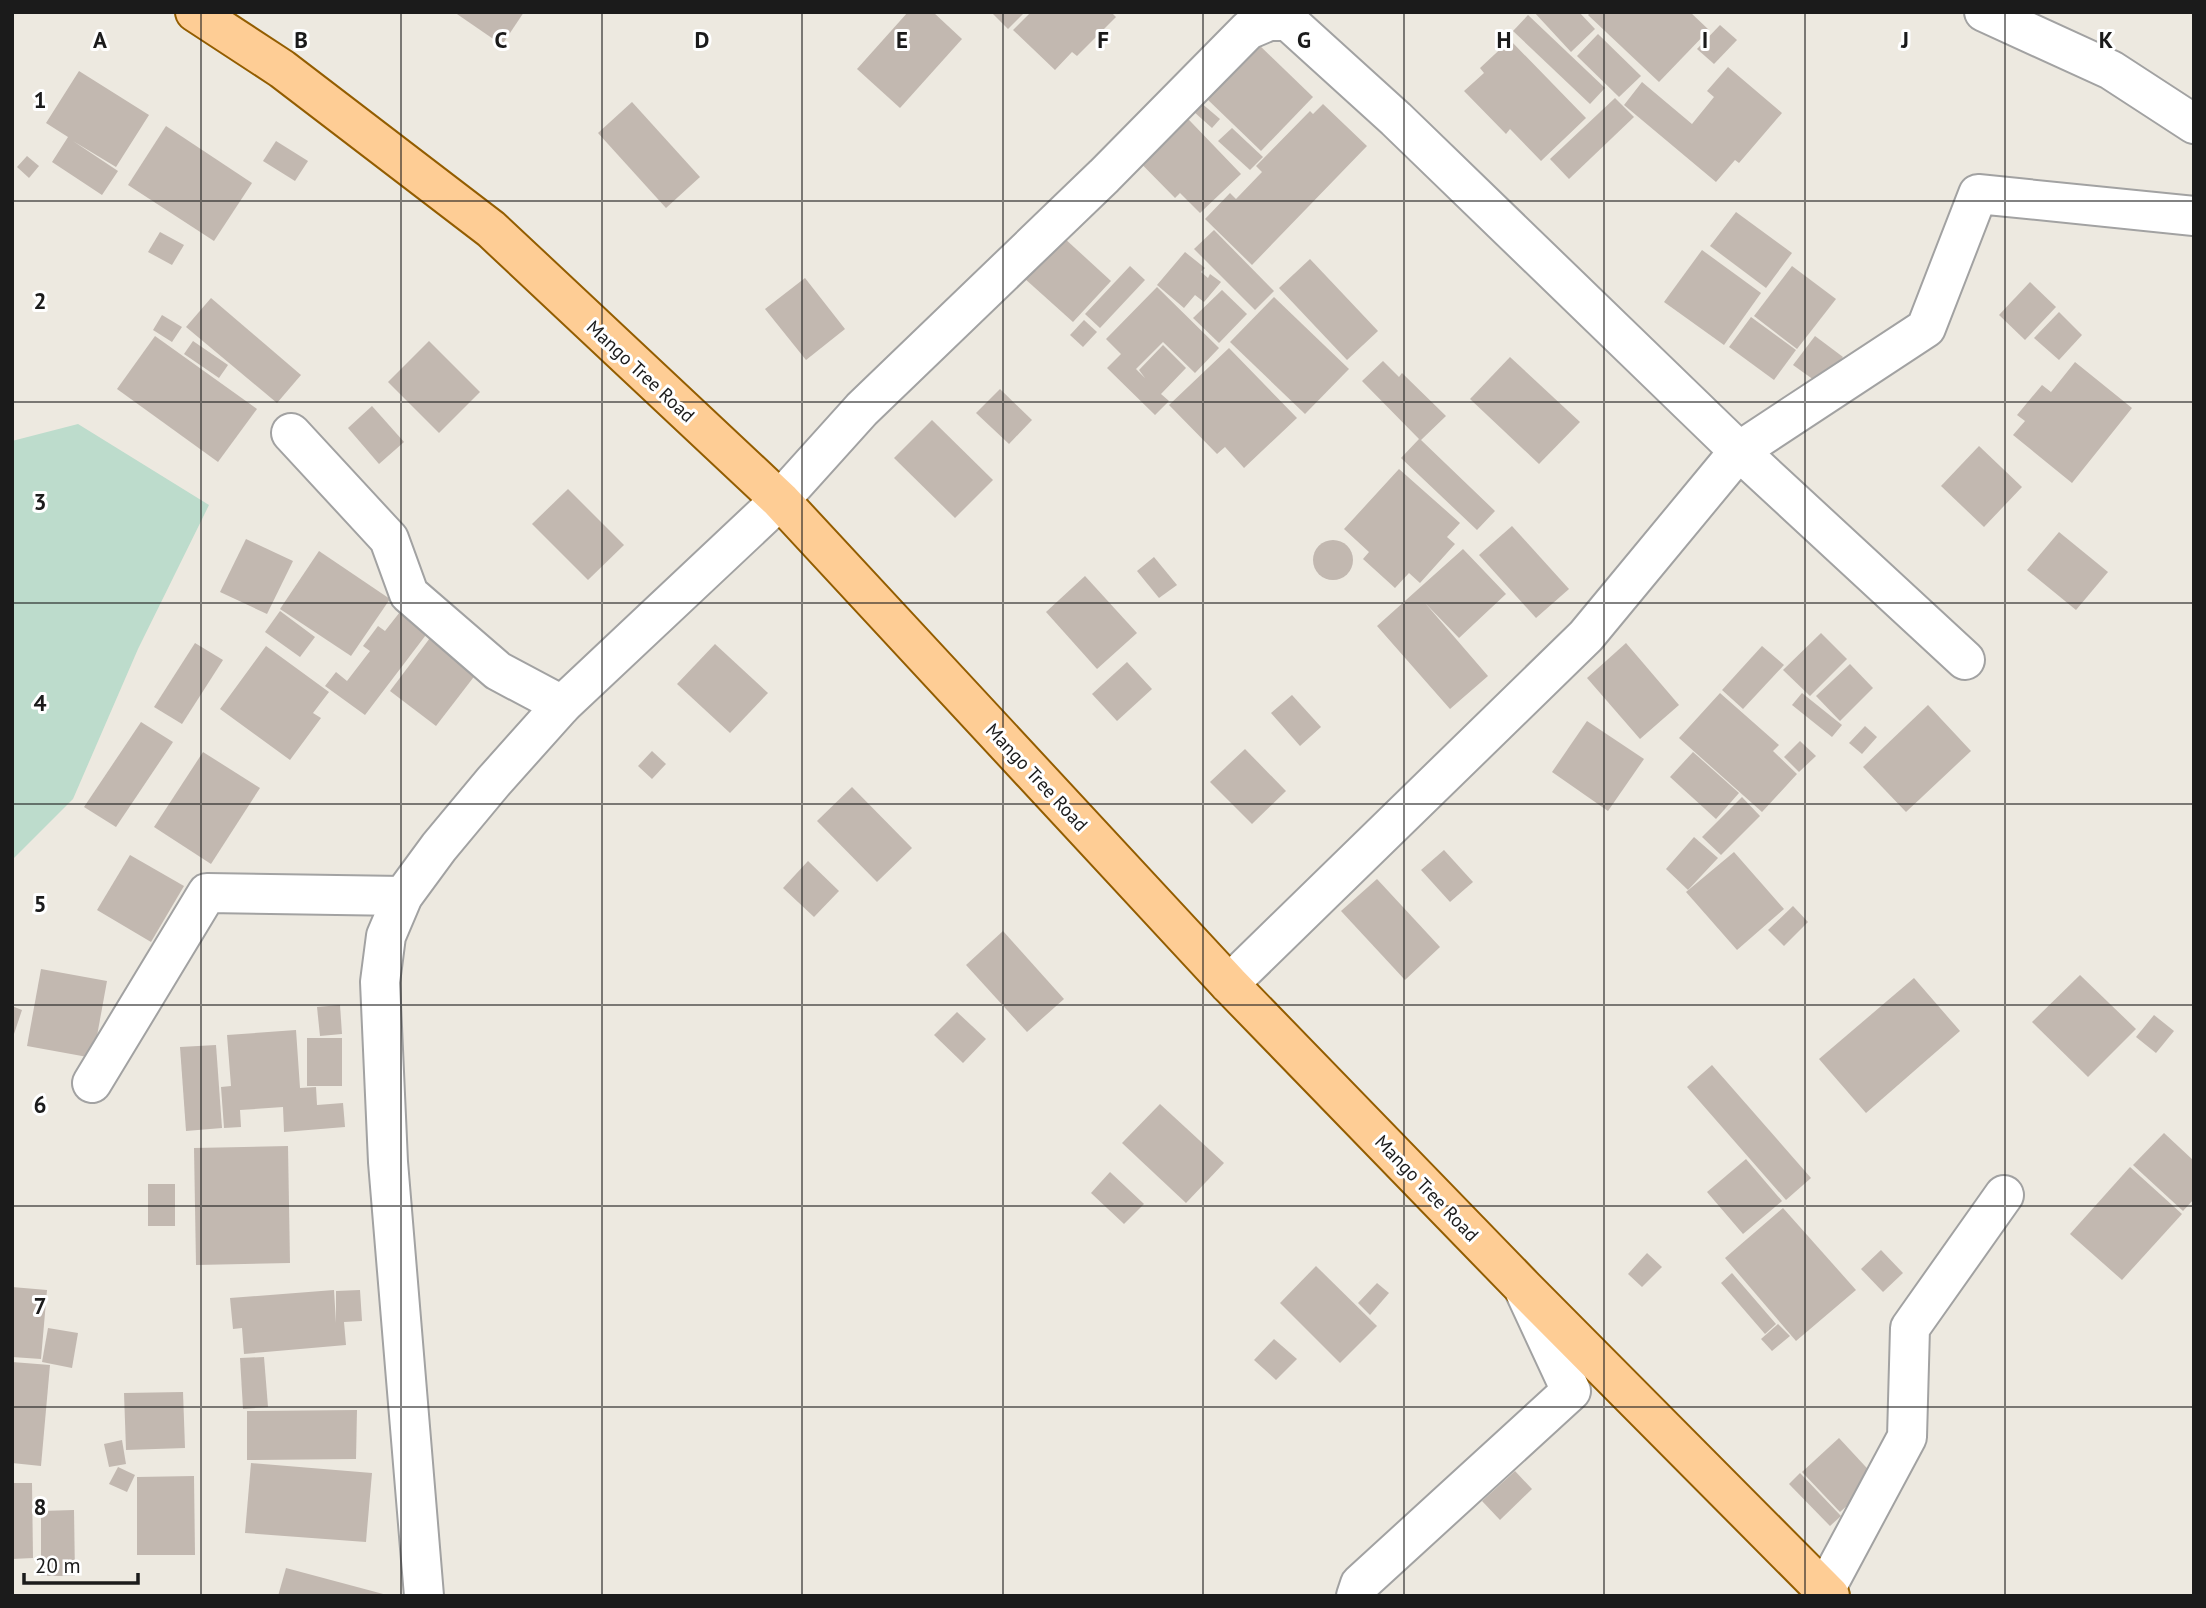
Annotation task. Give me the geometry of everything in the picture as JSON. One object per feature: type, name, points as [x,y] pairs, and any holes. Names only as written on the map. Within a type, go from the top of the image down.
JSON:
[{"type":"main road","name":"Mango Tree Road","points":[[195,12],[282,69],[491,229],[780,500],[1229,984],[1523,1287],[1828,1593]]},
{"type":"street","points":[[1984,12],[2111,70],[2194,124]]},
{"type":"street","points":[[424,1596],[388,1162],[380,982],[386,936],[403,896],[478,800],[562,705],[780,500],[862,410],[1104,176],[1248,30],[1269,22],[1288,22],[1396,118],[1739,450],[1965,660]]},
{"type":"street","points":[[1229,984],[1577,646],[1739,450],[1926,328],[1978,194],[2194,216]]},
{"type":"street","points":[[291,433],[389,539],[409,594],[498,671],[562,705]]},
{"type":"street","points":[[92,1083],[207,893],[403,896]]},
{"type":"street","points":[[1828,1593],[1907,1437],[1910,1328],[2004,1195]]},
{"type":"street","points":[[1356,1596],[1360,1584],[1572,1391],[1523,1287]]},
{"type":"green space","points":[[78,424],[209,505],[138,649],[73,799],[12,860],[12,441]]},
{"type":"building","points":[[454,12],[524,12],[502,45]]},
{"type":"building","points":[[908,12],[933,12],[962,39],[900,108],[857,69]]},
{"type":"building","points":[[991,12],[1025,12],[1008,29]]},
{"type":"building","points":[[1031,12],[1111,12],[1116,17],[1077,56],[1072,52],[1055,70],[1013,30]]},
{"type":"building","points":[[1534,12],[1579,12],[1595,29],[1571,52]]},
{"type":"building","points":[[1591,12],[1690,12],[1709,30],[1659,82],[1588,15]]},
{"type":"building","points":[[1528,15],[1605,88],[1590,104],[1513,31]]},
{"type":"building","points":[[1720,25],[1737,40],[1714,64],[1697,49]]},
{"type":"building","points":[[1598,34],[1641,76],[1619,97],[1577,56]]},
{"type":"building","points":[[1510,40],[1586,118],[1541,161],[1510,129],[1506,134],[1464,91],[1484,73],[1480,68]]},
{"type":"building","points":[[1257,43],[1313,97],[1261,151],[1205,97]]},
{"type":"building","points":[[1728,67],[1782,113],[1739,163],[1735,160],[1716,182],[1624,105],[1642,82],[1692,124],[1714,97],[1707,91]]},
{"type":"building","points":[[79,71],[149,115],[116,167],[73,141],[118,171],[102,195],[52,162],[68,137],[46,123]]},
{"type":"building","points":[[1167,97],[1241,174],[1200,213],[1180,193],[1175,198],[1120,142]]},
{"type":"building","points":[[1615,98],[1634,117],[1569,179],[1550,159]]},
{"type":"building","points":[[632,102],[700,177],[666,208],[598,133]]},
{"type":"building","points":[[1200,102],[1220,119],[1212,128],[1193,111]]},
{"type":"building","points":[[1323,104],[1367,146],[1252,265],[1205,219],[1230,193],[1236,199],[1262,172],[1256,166],[1310,111],[1313,114]]},
{"type":"building","points":[[166,126],[252,183],[214,241],[128,185]]},
{"type":"building","points":[[1232,128],[1263,157],[1250,170],[1218,141]]},
{"type":"building","points":[[276,141],[308,161],[295,181],[263,161]]},
{"type":"building","points":[[27,156],[39,166],[29,178],[17,167]]},
{"type":"building","points":[[1736,212],[1792,253],[1766,288],[1710,246]]},
{"type":"building","points":[[1214,230],[1274,291],[1255,310],[1194,249]]},
{"type":"building","points":[[160,232],[184,245],[172,265],[148,252]]},
{"type":"building","points":[[1063,237],[1111,281],[1073,322],[1024,278]]},
{"type":"building","points":[[1702,250],[1761,293],[1724,345],[1664,302]]},
{"type":"building","points":[[1185,252],[1205,268],[1201,272],[1208,278],[1210,274],[1221,282],[1204,302],[1195,295],[1184,308],[1157,285]]},
{"type":"building","points":[[1310,259],[1378,331],[1347,360],[1279,288]]},
{"type":"building","points":[[1130,266],[1145,280],[1100,328],[1085,314]]},
{"type":"building","points":[[1792,266],[1836,299],[1797,349],[1754,316]]},
{"type":"building","points":[[805,278],[845,329],[806,360],[765,309]]},
{"type":"building","points":[[2030,282],[2056,307],[2025,340],[1999,315]]},
{"type":"building","points":[[1157,287],[1219,348],[1195,373],[1163,342],[1136,369],[1145,378],[1139,370],[1163,345],[1186,368],[1161,394],[1169,401],[1155,415],[1107,368],[1121,354],[1106,339]]},
{"type":"building","points":[[1222,290],[1247,314],[1219,343],[1193,318]]},
{"type":"building","points":[[1274,297],[1349,369],[1305,414],[1230,342]]},
{"type":"building","points":[[211,298],[301,375],[277,403],[186,327]]},
{"type":"building","points":[[2059,312],[2082,335],[2059,360],[2034,338]]},
{"type":"building","points":[[162,315],[182,327],[172,342],[153,330]]},
{"type":"building","points":[[1751,317],[1796,350],[1774,380],[1729,347]]},
{"type":"building","points":[[1084,320],[1097,332],[1083,347],[1070,335]]},
{"type":"building","points":[[155,336],[257,409],[218,462],[117,389]]},
{"type":"building","points":[[1815,336],[1843,357],[1821,385],[1793,365]]},
{"type":"building","points":[[193,341],[228,365],[219,378],[184,354]]},
{"type":"building","points":[[429,341],[480,392],[439,433],[388,382]]},
{"type":"building","points":[[1229,348],[1297,418],[1244,468],[1225,447],[1217,454],[1169,405]]},
{"type":"building","points":[[1510,357],[1580,422],[1539,464],[1470,399]]},
{"type":"building","points":[[1383,361],[1399,377],[1402,373],[1446,416],[1421,440],[1495,511],[1477,530],[1401,458],[1419,439],[1362,381]]},
{"type":"building","points":[[2075,362],[2132,408],[2072,483],[2013,435],[2025,421],[2017,415],[2042,385],[2051,392]]},
{"type":"building","points":[[1000,389],[1032,420],[1009,444],[976,413]]},
{"type":"building","points":[[372,406],[404,442],[379,464],[348,428]]},
{"type":"building","points":[[932,420],[993,480],[955,518],[894,458]]},
{"type":"building","points":[[1979,446],[2022,487],[1984,527],[1941,486]]},
{"type":"building","points":[[1399,469],[1460,523],[1447,537],[1455,544],[1420,583],[1409,573],[1395,588],[1363,559],[1369,552],[1344,529]]},
{"type":"building","points":[[568,489],[624,545],[588,580],[532,524]]},
{"type":"building","points":[[1512,526],[1569,589],[1536,618],[1479,555]]},
{"type":"building","points":[[2059,532],[2108,572],[2076,610],[2027,570]]},
{"type":"building","points":[[246,539],[293,561],[267,614],[220,592]]},
{"type":"building","points":[[1333,540],[1341,541],[1347,546],[1352,552],[1352,568],[1347,574],[1341,579],[1333,580],[1325,579],[1319,574],[1314,568],[1313,560],[1314,552],[1319,546],[1325,541]]},
{"type":"building","points":[[1463,549],[1506,594],[1459,638],[1425,603],[1488,676],[1450,709],[1377,626]]},
{"type":"building","points":[[319,551],[390,599],[351,656],[280,609]]},
{"type":"building","points":[[1154,557],[1177,585],[1159,598],[1137,571]]},
{"type":"building","points":[[1085,576],[1137,633],[1097,669],[1046,612]]},
{"type":"building","points":[[407,603],[435,623],[365,715],[325,686],[336,672],[347,681],[370,651],[363,646],[378,626],[385,631]]},
{"type":"building","points":[[280,611],[315,637],[300,657],[265,632]]},
{"type":"building","points":[[436,630],[483,665],[436,726],[390,691]]},
{"type":"building","points":[[1821,633],[1847,659],[1810,696],[1783,670]]},
{"type":"building","points":[[195,643],[223,660],[182,724],[154,707]]},
{"type":"building","points":[[1626,643],[1679,705],[1640,739],[1587,678]]},
{"type":"building","points":[[715,644],[768,693],[730,733],[677,684]]},
{"type":"building","points":[[266,646],[329,692],[313,713],[321,718],[290,760],[220,709]]},
{"type":"building","points":[[1762,646],[1784,665],[1743,709],[1722,690]]},
{"type":"building","points":[[1127,662],[1152,689],[1117,721],[1092,694]]},
{"type":"building","points":[[1850,664],[1873,688],[1840,721],[1816,696]]},
{"type":"building","points":[[1720,693],[1779,745],[1773,751],[1797,774],[1762,812],[1679,738]]},
{"type":"building","points":[[1802,693],[1842,725],[1832,737],[1792,705]]},
{"type":"building","points":[[1292,695],[1321,727],[1300,746],[1271,713]]},
{"type":"building","points":[[1928,705],[1971,751],[1906,812],[1863,767]]},
{"type":"building","points":[[1587,721],[1644,759],[1608,811],[1552,772]]},
{"type":"building","points":[[141,722],[173,742],[116,827],[84,807]]},
{"type":"building","points":[[1865,726],[1877,737],[1862,754],[1849,743]]},
{"type":"building","points":[[1800,741],[1816,756],[1799,772],[1784,757]]},
{"type":"building","points":[[1245,749],[1286,791],[1252,824],[1210,782]]},
{"type":"building","points":[[652,751],[666,764],[652,779],[638,766]]},
{"type":"building","points":[[203,752],[260,788],[211,864],[154,827]]},
{"type":"building","points":[[1693,752],[1739,793],[1716,819],[1670,777]]},
{"type":"building","points":[[852,787],[912,848],[877,882],[817,821]]},
{"type":"building","points":[[1742,797],[1760,816],[1721,855],[1702,837]]},
{"type":"building","points":[[1694,837],[1718,858],[1688,890],[1666,869]]},
{"type":"building","points":[[1444,850],[1473,882],[1450,902],[1421,870]]},
{"type":"building","points":[[1734,852],[1784,909],[1737,950],[1686,892]]},
{"type":"building","points":[[130,855],[184,886],[151,942],[97,910]]},
{"type":"building","points":[[808,861],[839,891],[814,917],[783,888]]},
{"type":"building","points":[[1377,879],[1440,947],[1405,980],[1341,911]]},
{"type":"building","points":[[1793,906],[1808,922],[1784,946],[1768,930]]},
{"type":"building","points":[[1003,931],[1064,999],[1027,1032],[966,965]]},
{"type":"building","points":[[41,969],[107,981],[93,1058],[27,1046]]},
{"type":"building","points":[[2080,975],[2136,1029],[2088,1077],[2032,1022]]},
{"type":"building","points":[[1914,978],[1960,1031],[1866,1113],[1819,1059]]},
{"type":"building","points":[[340,1005],[342,1034],[320,1036],[317,1007]]},
{"type":"building","points":[[12,1006],[22,1010],[13,1037],[12,1037]]},
{"type":"building","points":[[957,1012],[986,1039],[963,1063],[934,1035]]},
{"type":"building","points":[[2154,1015],[2174,1031],[2156,1053],[2136,1037]]},
{"type":"building","points":[[296,1030],[300,1088],[316,1087],[317,1105],[343,1103],[345,1127],[284,1132],[283,1107],[240,1110],[241,1127],[224,1128],[221,1087],[231,1086],[227,1035]]},
{"type":"building","points":[[307,1038],[342,1038],[342,1086],[307,1086]]},
{"type":"building","points":[[216,1045],[222,1128],[186,1131],[180,1047]]},
{"type":"building","points":[[1712,1065],[1811,1178],[1786,1200],[1687,1087]]},
{"type":"building","points":[[1160,1104],[1224,1163],[1186,1203],[1122,1143]]},
{"type":"building","points":[[2164,1133],[2194,1161],[2194,1199],[2183,1211],[2133,1165]]},
{"type":"building","points":[[288,1146],[290,1263],[196,1265],[194,1148]]},
{"type":"building","points":[[1746,1159],[1782,1201],[1743,1234],[1707,1192]]},
{"type":"building","points":[[2130,1167],[2182,1214],[2122,1280],[2070,1234]]},
{"type":"building","points":[[1110,1172],[1144,1204],[1124,1224],[1091,1193]]},
{"type":"building","points":[[148,1184],[175,1184],[175,1226],[148,1226]]},
{"type":"building","points":[[1783,1208],[1856,1290],[1796,1341],[1725,1258]]},
{"type":"building","points":[[1881,1250],[1903,1273],[1883,1292],[1861,1269]]},
{"type":"building","points":[[1647,1253],[1662,1267],[1642,1287],[1628,1274]]},
{"type":"building","points":[[1316,1266],[1377,1326],[1340,1363],[1280,1303]]},
{"type":"building","points":[[1732,1273],[1776,1324],[1765,1334],[1721,1283]]},
{"type":"building","points":[[1377,1283],[1389,1293],[1370,1315],[1358,1303]]},
{"type":"building","points":[[12,1287],[47,1290],[41,1359],[12,1357]]},
{"type":"building","points":[[334,1290],[336,1323],[336,1291],[360,1290],[362,1321],[344,1322],[346,1345],[244,1354],[242,1328],[233,1329],[230,1298]]},
{"type":"building","points":[[1778,1324],[1790,1336],[1772,1351],[1761,1339]]},
{"type":"building","points":[[48,1328],[78,1333],[72,1368],[42,1362]]},
{"type":"building","points":[[1274,1339],[1297,1359],[1276,1380],[1254,1360]]},
{"type":"building","points":[[264,1357],[268,1407],[243,1409],[240,1358]]},
{"type":"building","points":[[12,1362],[50,1365],[41,1466],[12,1463]]},
{"type":"building","points":[[183,1392],[185,1448],[126,1450],[124,1393]]},
{"type":"building","points":[[357,1410],[356,1459],[247,1460],[247,1411]]},
{"type":"building","points":[[1839,1438],[1877,1479],[1840,1512],[1802,1472]]},
{"type":"building","points":[[122,1440],[126,1464],[109,1467],[104,1444]]},
{"type":"building","points":[[251,1463],[372,1473],[366,1542],[245,1533]]},
{"type":"building","points":[[118,1467],[135,1475],[127,1492],[109,1484]]},
{"type":"building","points":[[1515,1471],[1532,1489],[1500,1520],[1482,1501]]},
{"type":"building","points":[[1800,1473],[1841,1516],[1830,1526],[1789,1484]]},
{"type":"building","points":[[194,1476],[195,1555],[137,1555],[137,1477]]},
{"type":"building","points":[[12,1483],[32,1483],[33,1558],[12,1559]]},
{"type":"building","points":[[74,1510],[75,1576],[41,1576],[41,1511]]},
{"type":"building","points":[[286,1568],[387,1595],[387,1596],[278,1596]]}]
